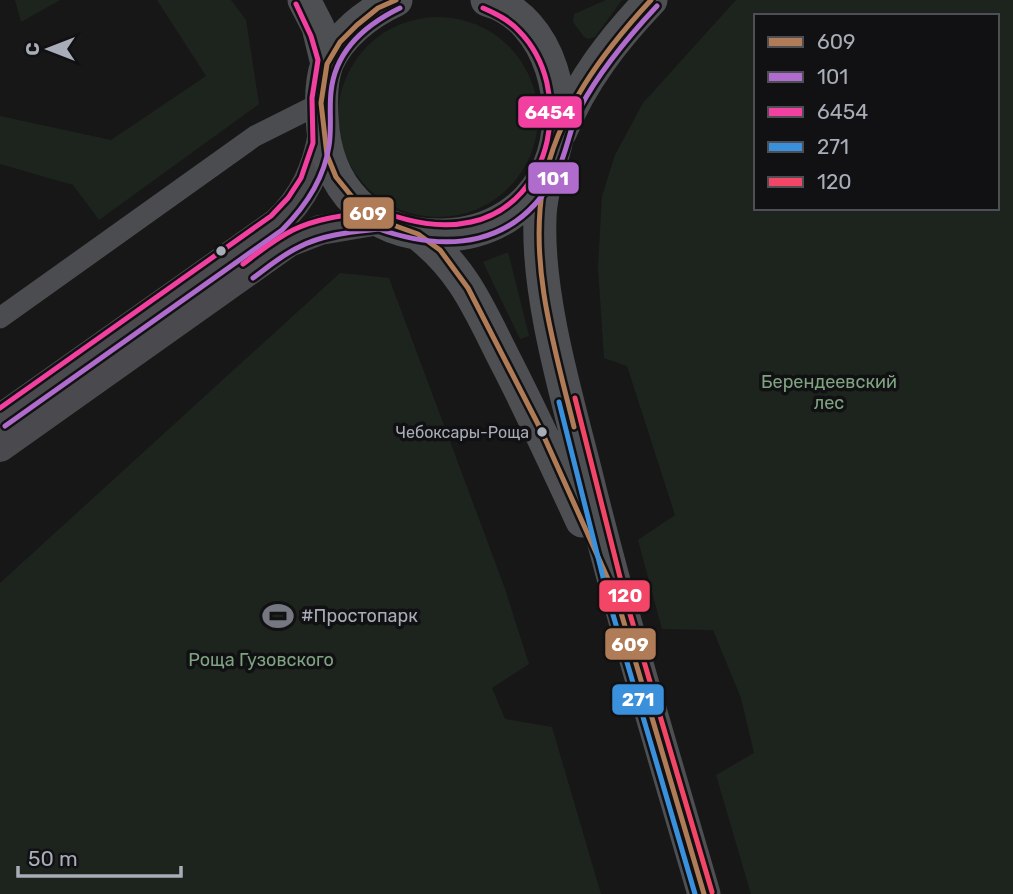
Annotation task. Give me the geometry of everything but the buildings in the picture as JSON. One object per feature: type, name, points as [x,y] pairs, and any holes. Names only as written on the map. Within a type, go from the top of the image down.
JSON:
[{"type":"main road","points":[[0,419],[293,208],[307,186],[319,153],[327,64],[318,27],[304,0]]},
{"type":"main road","points":[[327,64],[340,42],[357,25],[378,8],[396,0]]},
{"type":"main road","points":[[495,0],[528,26],[550,63],[556,88],[558,114],[553,155],[542,194],[540,241],[550,316],[567,400],[617,599],[704,894]]},
{"type":"main road","points":[[418,234],[467,233],[505,219],[523,205],[538,187],[573,103],[593,70],[622,31],[651,0]]},
{"type":"main road","points":[[322,118],[327,155],[336,177],[348,194],[362,209],[379,220],[418,234],[440,250],[468,288],[541,430],[617,599]]},
{"type":"main road","points":[[0,447],[289,242],[320,230],[379,220]]},
{"type":"street","points":[[0,318],[255,136],[322,118]]},
{"type":"green space","points":[[15,0],[60,0],[21,22]]},
{"type":"green space","points":[[157,0],[231,0],[246,20],[259,104],[99,220],[73,185],[0,164],[0,116],[111,140],[206,76]]},
{"type":"green space","points":[[606,0],[622,0],[595,37],[584,37],[573,22],[574,14]]},
{"type":"green space","name":"Берендеевский лес","points":[[736,0],[1013,0],[1013,894],[751,894],[716,775],[754,753],[741,698],[713,630],[662,629],[638,540],[675,515],[627,366],[604,358],[598,268],[602,196],[615,155],[643,103]]},
{"type":"green space","points":[[438,17],[476,25],[493,34],[508,47],[521,62],[530,79],[538,117],[530,155],[521,172],[508,187],[493,200],[476,209],[438,217],[400,209],[383,200],[368,187],[355,172],[346,155],[338,117],[346,79],[355,62],[368,47],[383,34],[400,25]]},
{"type":"green space","points":[[508,252],[529,336],[520,339],[483,262]]},
{"type":"green space","name":"Роща Гузовского","points":[[340,273],[389,278],[504,586],[529,664],[492,688],[505,719],[552,727],[601,894],[0,894],[0,583]]},
{"type":"transit line","name":"609","points":[[396,0],[378,8],[357,25],[340,42],[327,64],[321,103],[327,155],[336,177],[362,209],[379,220],[418,234],[440,250],[468,288],[541,430],[617,599],[704,894]]},
{"type":"transit line","name":"609","points":[[574,427],[552,338],[542,277],[539,247],[543,186],[550,159],[570,109],[615,41],[651,0]]},
{"type":"transit line","name":"6454","points":[[0,408],[271,216],[288,198],[301,178],[313,143],[312,98],[318,60],[311,36],[296,4]]},
{"type":"transit line","name":"101","points":[[376,228],[429,241],[454,242],[501,230],[522,217],[540,198],[556,174],[576,116],[596,80],[657,6]]},
{"type":"transit line","name":"101","points":[[5,426],[282,230],[306,202],[323,170],[330,139],[331,92],[334,77],[345,52],[364,31],[400,8]]},
{"type":"transit line","name":"6454","points":[[382,212],[426,223],[448,225],[471,222],[499,211],[521,193],[537,169],[547,141],[550,112],[547,82],[536,55],[519,31],[483,8]]},
{"type":"transit line","name":"6454","points":[[243,264],[280,237],[313,222],[378,211]]},
{"type":"transit line","name":"101","points":[[253,278],[287,254],[318,239],[380,229]]},
{"type":"transit line","name":"120","points":[[575,398],[625,597],[712,892]]},
{"type":"transit line","name":"271","points":[[559,402],[609,601],[695,894]]},
{"type":"place","name":"Чебоксары-Роща","points":[[542,432]]},
{"type":"place","name":"#Простопарк","points":[[278,616]]}]
